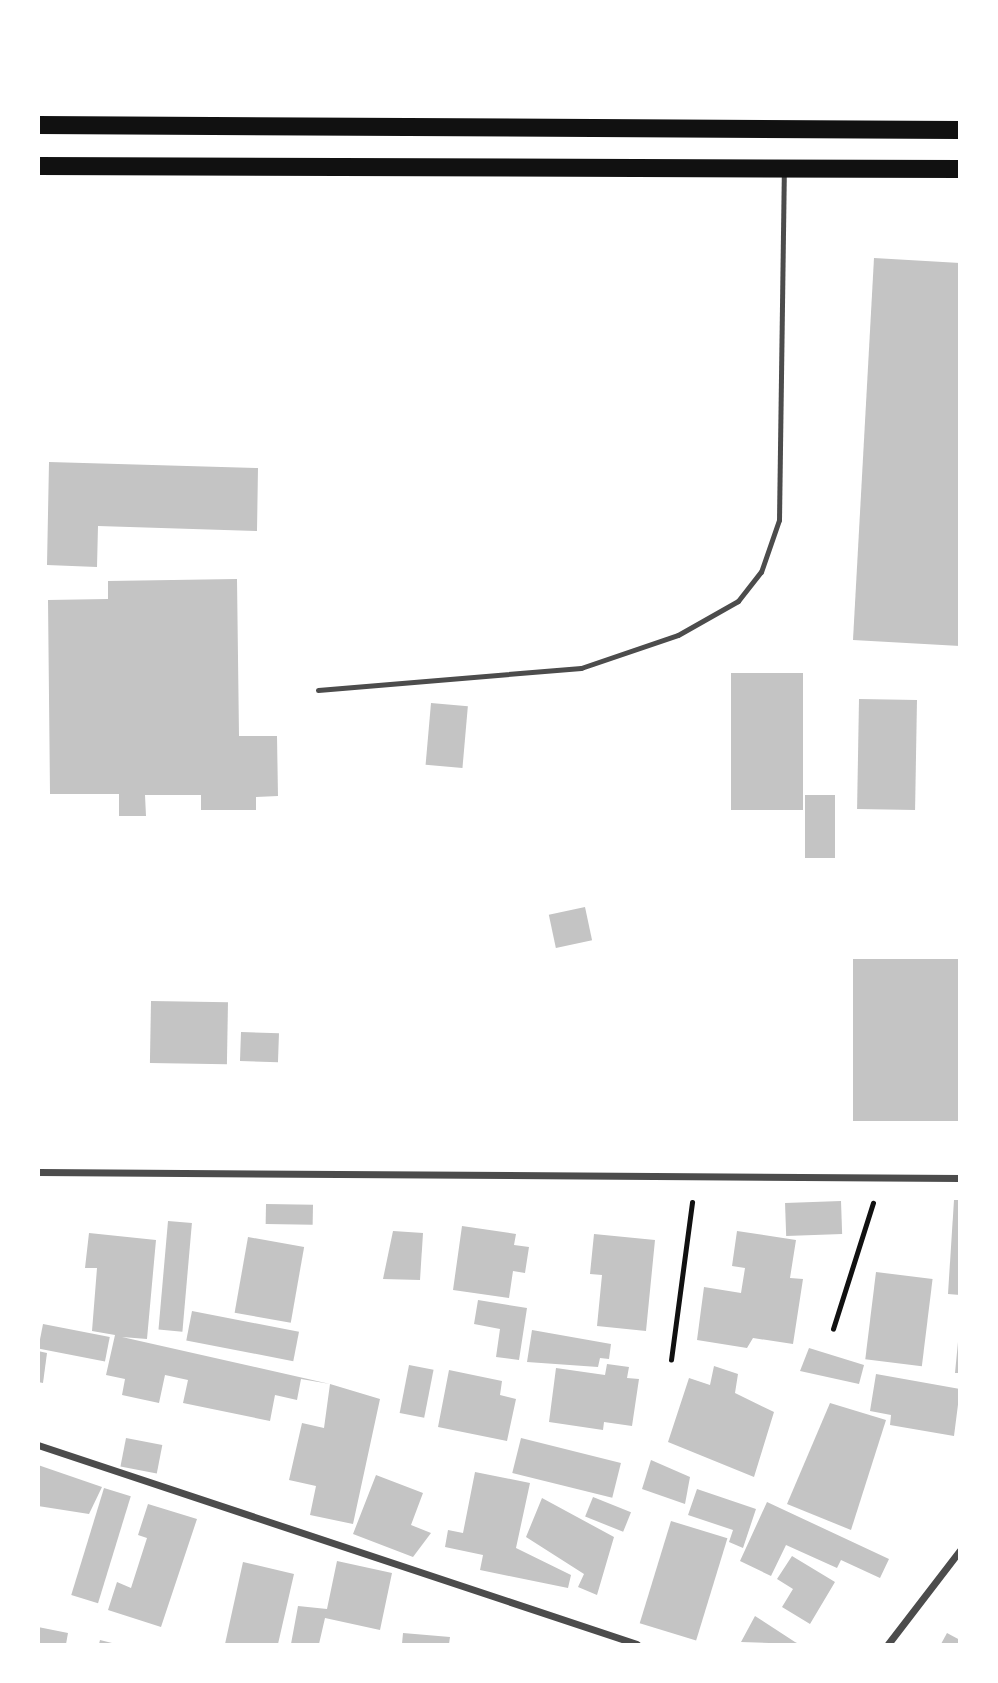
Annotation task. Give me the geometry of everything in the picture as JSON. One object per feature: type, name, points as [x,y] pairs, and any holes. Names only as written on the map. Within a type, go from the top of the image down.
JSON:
[{"type":"main road","points":[[38,125],[960,130]]},
{"type":"main road","points":[[38,166],[960,169]]},
{"type":"street","points":[[38,1172],[695,1180],[960,1178]]},
{"type":"street","points":[[38,1445],[637,1644]]},
{"type":"street","points":[[888,1644],[960,1550]]},
{"type":"lane","points":[[318,690],[581,668],[678,635],[738,601],[761,572],[779,520],[784,169]]},
{"type":"path","points":[[833,1329],[881,1179]]},
{"type":"path","points":[[671,1360],[695,1180]]},
{"type":"building","points":[[874,258],[960,263],[960,646],[853,640]]},
{"type":"building","points":[[49,462],[258,468],[257,531],[98,526],[97,567],[47,565]]},
{"type":"building","points":[[237,579],[239,736],[277,736],[278,796],[256,797],[256,810],[201,810],[201,795],[145,795],[146,816],[119,816],[119,794],[50,794],[48,600],[108,599],[108,581]]},
{"type":"building","points":[[731,673],[803,673],[803,810],[731,810]]},
{"type":"building","points":[[859,699],[917,700],[915,810],[857,809]]},
{"type":"building","points":[[431,703],[468,706],[462,768],[426,765]]},
{"type":"building","points":[[805,795],[835,795],[835,858],[805,858]]},
{"type":"building","points":[[585,907],[592,940],[556,948],[549,915]]},
{"type":"building","points":[[853,959],[960,959],[960,1121],[853,1121]]},
{"type":"building","points":[[151,1001],[228,1002],[227,1064],[150,1063]]},
{"type":"building","points":[[241,1032],[279,1033],[278,1062],[240,1061]]},
{"type":"building","points":[[954,1200],[960,1200],[960,1295],[948,1294]]},
{"type":"building","points":[[841,1201],[842,1234],[786,1236],[785,1203]]},
{"type":"building","points":[[266,1204],[313,1205],[313,1225],[266,1224]]},
{"type":"building","points":[[168,1221],[192,1223],[182,1332],[159,1330]]},
{"type":"building","points":[[462,1226],[516,1234],[514,1245],[529,1247],[525,1273],[513,1271],[509,1298],[453,1290]]},
{"type":"building","points":[[393,1231],[423,1233],[420,1280],[383,1279]]},
{"type":"building","points":[[737,1231],[796,1240],[790,1278],[803,1279],[793,1344],[753,1338],[747,1348],[697,1340],[704,1287],[741,1293],[745,1268],[732,1266]]},
{"type":"building","points":[[89,1233],[156,1240],[147,1339],[122,1337],[330,1384],[301,1379],[297,1400],[275,1395],[270,1421],[183,1403],[188,1380],[165,1375],[159,1403],[122,1395],[125,1379],[106,1375],[115,1335],[92,1331],[97,1268],[85,1268]]},
{"type":"building","points":[[594,1234],[655,1240],[646,1331],[597,1326],[602,1275],[590,1274]]},
{"type":"building","points":[[248,1237],[304,1247],[291,1323],[235,1313]]},
{"type":"building","points":[[876,1272],[933,1279],[922,1366],[865,1359]]},
{"type":"building","points":[[478,1300],[527,1308],[519,1360],[496,1357],[500,1329],[474,1324]]},
{"type":"building","points":[[192,1311],[299,1332],[293,1361],[186,1340]]},
{"type":"building","points":[[43,1324],[110,1337],[105,1362],[38,1349]]},
{"type":"building","points":[[532,1330],[611,1344],[609,1359],[600,1358],[598,1367],[527,1362]]},
{"type":"building","points":[[958,1342],[960,1373],[955,1373]]},
{"type":"building","points":[[809,1348],[864,1365],[859,1384],[800,1371]]},
{"type":"building","points":[[38,1351],[47,1353],[43,1383],[38,1382]]},
{"type":"building","points":[[607,1364],[629,1367],[627,1378],[639,1379],[632,1426],[604,1422],[603,1430],[549,1422],[556,1368],[605,1375]]},
{"type":"building","points":[[409,1365],[434,1370],[424,1418],[400,1413]]},
{"type":"building","points":[[714,1366],[738,1374],[735,1393],[774,1412],[754,1477],[668,1442],[689,1378],[710,1385]]},
{"type":"building","points":[[449,1370],[502,1381],[500,1395],[516,1399],[507,1441],[438,1427]]},
{"type":"building","points":[[876,1374],[960,1389],[954,1436],[890,1425],[891,1415],[870,1411]]},
{"type":"building","points":[[330,1384],[380,1399],[353,1524],[310,1515],[316,1486],[289,1480],[302,1423],[324,1428]]},
{"type":"building","points":[[830,1403],[886,1420],[851,1530],[787,1504]]},
{"type":"building","points":[[126,1438],[162,1445],[157,1474],[120,1466]]},
{"type":"building","points":[[521,1438],[621,1463],[612,1498],[512,1473]]},
{"type":"building","points":[[651,1460],[690,1477],[685,1504],[642,1489]]},
{"type":"building","points":[[38,1465],[102,1487],[89,1514],[38,1506]]},
{"type":"building","points":[[475,1472],[530,1483],[516,1548],[571,1575],[568,1588],[480,1570],[483,1555],[445,1547],[448,1530],[463,1533]]},
{"type":"building","points":[[376,1475],[423,1493],[411,1525],[431,1533],[413,1557],[353,1534]]},
{"type":"building","points":[[104,1488],[131,1496],[98,1603],[71,1595]]},
{"type":"building","points":[[697,1489],[756,1509],[743,1548],[729,1542],[733,1530],[688,1515]]},
{"type":"building","points":[[593,1497],[631,1512],[623,1532],[585,1516]]},
{"type":"building","points":[[542,1498],[614,1537],[597,1595],[578,1587],[584,1574],[526,1537]]},
{"type":"building","points":[[767,1502],[889,1559],[880,1578],[841,1560],[837,1568],[786,1545],[771,1576],[740,1561]]},
{"type":"building","points":[[148,1504],[197,1519],[161,1627],[108,1610],[117,1582],[131,1588],[147,1538],[138,1535]]},
{"type":"building","points":[[671,1521],[727,1538],[696,1641],[640,1623]]},
{"type":"building","points":[[792,1556],[835,1582],[810,1624],[782,1607],[793,1589],[777,1579]]},
{"type":"building","points":[[337,1561],[392,1573],[380,1630],[325,1618],[319,1644],[291,1644],[298,1606],[327,1609]]},
{"type":"building","points":[[243,1562],[294,1574],[278,1644],[225,1644]]},
{"type":"building","points":[[755,1616],[795,1642],[799,1644],[741,1642]]},
{"type":"building","points":[[38,1627],[68,1633],[66,1644],[38,1644]]},
{"type":"building","points":[[403,1633],[450,1637],[449,1644],[402,1644]]},
{"type":"building","points":[[947,1633],[960,1640],[960,1644],[941,1644]]},
{"type":"building","points":[[100,1640],[116,1644],[99,1644]]}]
